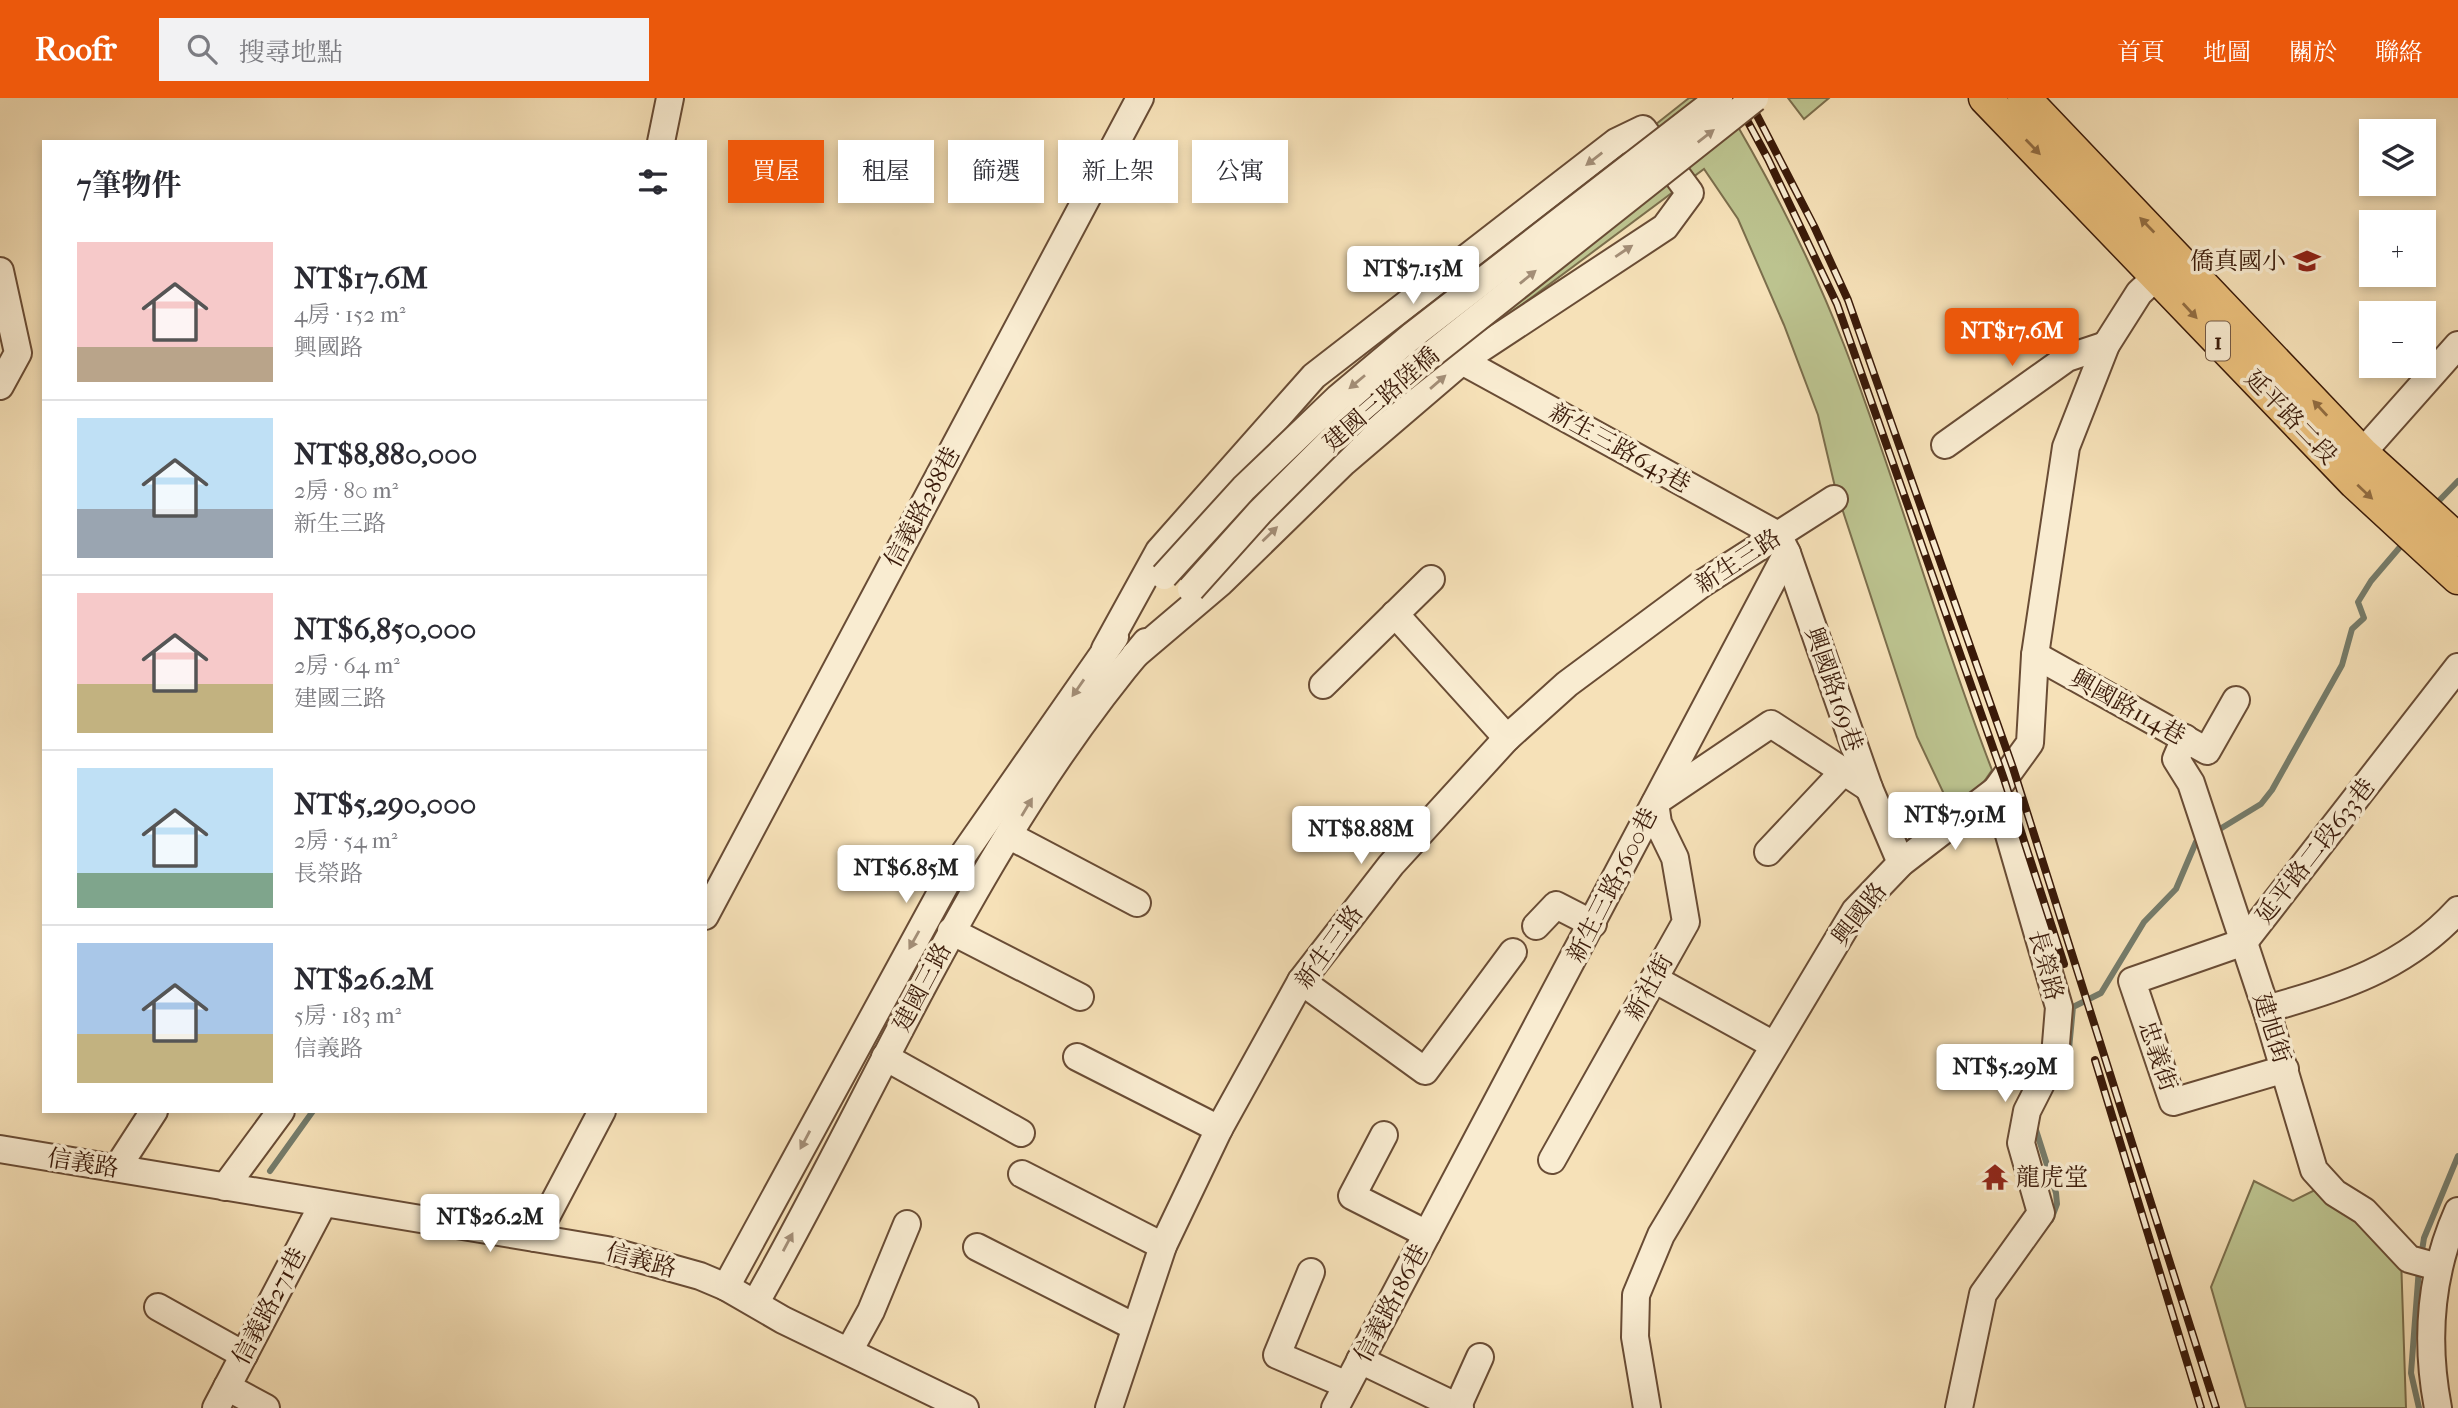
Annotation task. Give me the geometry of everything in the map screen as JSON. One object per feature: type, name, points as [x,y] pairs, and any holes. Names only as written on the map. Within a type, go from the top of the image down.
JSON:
[{"type":"main road","name":"延平路二段","points":[[1985,98],[2458,540]]},
{"type":"main road","name":"延平路二段","points":[[2025,98],[2355,483],[2458,578]]},
{"type":"street","points":[[661,140],[670,98]]},
{"type":"street","name":"信義路288巷","points":[[707,912],[1140,98]]},
{"type":"street","name":"建國三路陸橋","points":[[1164,576],[1244,488],[1338,398],[1413,335],[1719,98]]},
{"type":"street","name":"建國三路陸橋","points":[[1191,589],[1260,512],[1365,407],[1755,98]]},
{"type":"street","points":[[1105,649],[1159,551],[1314,376],[1616,142],[1643,129],[1690,193],[1665,227],[1462,361],[1344,462],[1221,582],[1135,655]]},
{"type":"street","name":"興國路","points":[[1647,1408],[1635,1337],[1636,1295],[1661,1235],[1855,911],[1901,863],[1996,790],[2030,743],[2035,654],[2066,447],[2106,345],[2140,293],[2167,266]]},
{"type":"street","points":[[0,271],[18,353],[0,386]]},
{"type":"street","points":[[1945,445],[2067,358],[2106,345]]},
{"type":"street","points":[[2362,453],[2458,345]]},
{"type":"street","name":"新生三路643巷","points":[[1462,361],[1782,544]]},
{"type":"street","name":"新生三路","points":[[1109,1408],[1163,1246],[1219,1129],[1301,981],[1391,865],[1507,738],[1567,684],[1633,633],[1782,544],[1835,499]]},
{"type":"street","name":"興國路169巷","points":[[1782,544],[1868,788],[1901,863]]},
{"type":"street","name":"新生三路3600巷","points":[[1427,1234],[1593,924],[1782,544]]},
{"type":"street","name":"建國三路","points":[[726,1287],[956,865],[1105,649],[1164,576]]},
{"type":"street","points":[[1323,685],[1430,579]]},
{"type":"street","name":"建國三路","points":[[756,1302],[951,931],[1047,774],[1135,655],[1191,589]]},
{"type":"street","points":[[1395,614],[1507,738]]},
{"type":"street","name":"興國路114巷","points":[[2035,654],[2207,751],[2236,700]]},
{"type":"street","name":"延平路二段633巷","points":[[2132,981],[2244,942],[2458,667]]},
{"type":"street","points":[[1655,803],[1771,724],[1845,770],[1868,788]]},
{"type":"street","name":"建旭街","points":[[2185,738],[2176,759],[2191,783],[2266,1009],[2314,1170],[2335,1194],[2364,1211],[2410,1259],[2438,1267]]},
{"type":"street","points":[[1768,852],[1845,770]]},
{"type":"street","name":"長榮路","points":[[1959,1408],[1983,1294],[2040,1213],[2021,1143],[2027,1111],[2055,1056],[2060,1007],[1996,790]]},
{"type":"street","name":"新社街","points":[[1552,1160],[1686,922],[1675,858],[1658,823],[1655,803]]},
{"type":"street","points":[[1010,836],[1137,903]]},
{"type":"street","points":[[1536,926],[1556,905],[1593,924]]},
{"type":"street","points":[[2266,1009],[2338,990],[2389,965],[2458,910]]},
{"type":"street","points":[[951,931],[1080,997]]},
{"type":"street","points":[[1301,981],[1425,1071],[1513,952]]},
{"type":"street","points":[[1654,979],[1774,1045]]},
{"type":"street","name":"忠義街","points":[[2132,981],[2172,1102],[2285,1069]]},
{"type":"street","points":[[1077,1057],[1219,1129]]},
{"type":"street","points":[[885,1058],[1021,1133]]},
{"type":"street","points":[[117,1168],[153,1113]]},
{"type":"street","points":[[225,1186],[280,1113]]},
{"type":"street","points":[[535,1238],[601,1113]]},
{"type":"street","points":[[1384,1135],[1352,1196],[1427,1234]]},
{"type":"street","name":"信義路","points":[[0,1149],[607,1250],[700,1276],[726,1287],[783,1320],[965,1408]]},
{"type":"street","points":[[1022,1174],[1163,1246]]},
{"type":"street","name":"信義路271巷","points":[[221,1398],[323,1204]]},
{"type":"street","points":[[2438,1408],[2430,1321],[2438,1267],[2458,1211]]},
{"type":"street","points":[[849,1351],[871,1311],[907,1224]]},
{"type":"street","name":"信義路186巷","points":[[1341,1397],[1427,1234]]},
{"type":"street","points":[[977,1247],[1135,1327]]},
{"type":"street","points":[[1311,1272],[1277,1355],[1341,1397]]},
{"type":"street","points":[[158,1307],[244,1355]]},
{"type":"street","points":[[1360,1360],[1458,1408],[1480,1357]]},
{"type":"street","points":[[221,1398],[266,1408]]},
{"type":"green space","points":[[1689,98],[1721,98],[1772,188],[1803,250],[1864,398],[1992,770],[1979,789],[1952,811],[1917,737],[1835,487],[1818,415],[1784,325],[1738,219],[1704,169],[1456,354],[1416,314]]},
{"type":"green space","points":[[1788,98],[1829,98],[1804,119]]},
{"type":"green space","points":[[2254,1181],[2293,1201],[2321,1187],[2401,1257],[2406,1408],[2246,1408],[2211,1287]]},
{"type":"waterway","points":[[2433,507],[2458,481]]},
{"type":"waterway","points":[[2215,832],[2261,804],[2272,790],[2342,665],[2352,629],[2364,618],[2358,602],[2371,581],[2406,540]]},
{"type":"waterway","points":[[2061,1069],[2069,1049],[2073,1007],[2101,993],[2144,922],[2176,889],[2196,842],[2202,839]]},
{"type":"waterway","points":[[270,1171],[312,1113]]},
{"type":"waterway","points":[[2035,1127],[2056,1193],[2057,1204],[2051,1220]]},
{"type":"waterway","points":[[2421,1257],[2424,1238],[2458,1156]]},
{"type":"waterway","points":[[2419,1268],[2411,1373],[2419,1408]]},
{"type":"railway","points":[[1735,98],[1768,159],[1837,304],[2004,779],[2064,964]]},
{"type":"railway","points":[[1748,98],[1814,226],[1848,300],[2013,768],[2216,1408]]},
{"type":"railway","points":[[2095,1060],[2201,1408]]},
{"type":"place","name":"僑真國小","points":[[2307,261]]},
{"type":"place","name":"龍虎堂","points":[[1995,1177]]}]
